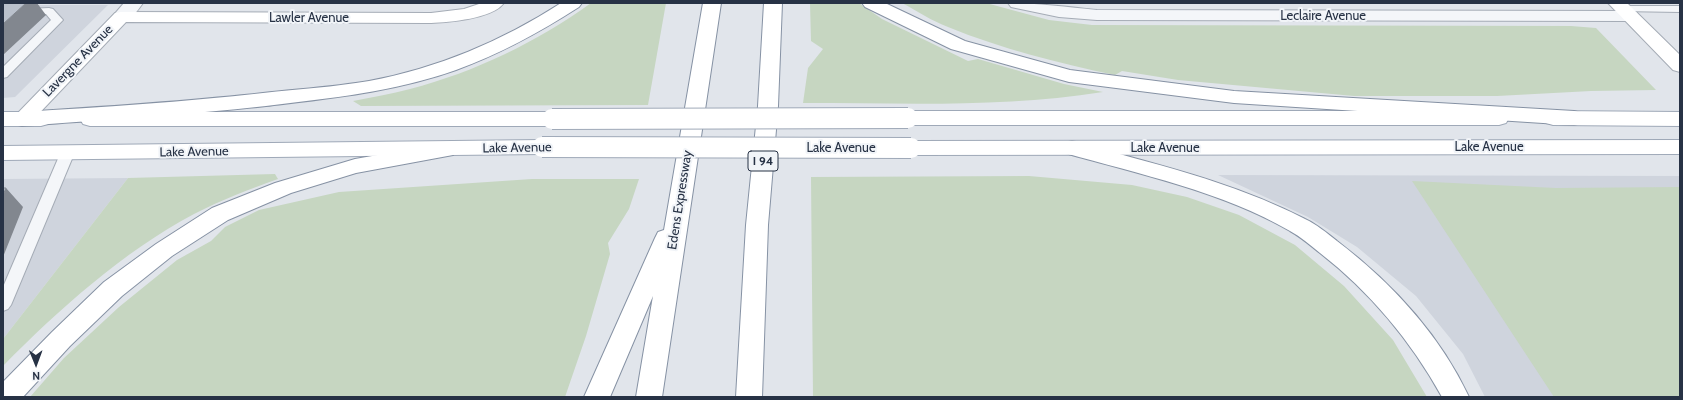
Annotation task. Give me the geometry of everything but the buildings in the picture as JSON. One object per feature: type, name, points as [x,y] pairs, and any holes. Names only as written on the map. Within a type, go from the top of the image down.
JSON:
[{"type":"main road","name":"Lawler Avenue","points":[[121,17],[431,18],[467,14],[482,10],[495,3]]},
{"type":"main road","points":[[13,119],[172,109],[368,87],[417,75],[460,61],[500,45],[534,27],[573,3]]},
{"type":"main road","name":"Edens Expressway","points":[[649,397],[712,3]]},
{"type":"main road","name":"I 94","points":[[750,397],[757,225],[768,106],[773,3]]},
{"type":"main road","points":[[871,3],[958,45],[1069,76],[1234,97],[1574,118]]},
{"type":"main road","points":[[1624,10],[1680,66]]},
{"type":"main road","name":"Lavergne Avenue","points":[[13,119],[121,17]]},
{"type":"main road","points":[[13,119],[1680,119]]},
{"type":"main road","name":"Lake Avenue","points":[[3,154],[446,150],[542,147],[1680,147]]},
{"type":"main road","points":[[1072,148],[1199,185],[1247,203],[1299,226],[1339,254],[1378,290],[1412,327],[1446,378],[1456,397]]},
{"type":"main road","points":[[6,397],[60,339],[113,289],[164,250],[220,214],[283,188],[355,166],[446,150]]},
{"type":"main road","points":[[597,397],[679,208]]},
{"type":"street","name":"Lavergne Avenue","points":[[121,17],[134,3]]},
{"type":"street","name":"Leclaire Avenue","points":[[1017,3],[1059,12],[1097,15],[1253,10],[1624,10]]},
{"type":"lane","points":[[1624,10],[1680,9]]},
{"type":"lane","points":[[3,12],[49,11],[57,20],[3,74]]},
{"type":"lane","points":[[3,306],[67,154]]},
{"type":"shaded area","points":[[3,5],[108,5],[15,97],[3,98]]},
{"type":"shaded area","points":[[1218,175],[1680,176],[1680,397],[1485,397],[1463,354],[1416,296],[1357,247],[1308,217]]},
{"type":"shaded area","points":[[128,178],[3,339],[3,179]]},
{"type":"green space","points":[[591,3],[666,3],[648,105],[361,106],[353,101],[410,89],[482,65],[527,43]]},
{"type":"green space","points":[[810,3],[859,3],[882,19],[968,61],[978,59],[1064,84],[1103,92],[1066,97],[991,103],[803,103],[808,68],[823,49],[811,41]]},
{"type":"green space","points":[[902,3],[986,3],[1049,20],[1092,25],[1571,26],[1596,28],[1656,90],[1591,91],[1497,96],[1354,96],[1178,80],[1122,71],[1115,75],[1072,66],[1010,49],[968,35],[942,25]]},
{"type":"green space","points":[[275,174],[278,179],[204,209],[168,229],[142,246],[69,303],[3,366],[3,339],[128,178]]},
{"type":"green space","points":[[1029,176],[1132,185],[1187,197],[1239,215],[1295,245],[1344,286],[1393,340],[1427,397],[813,397],[811,177]]},
{"type":"green space","points":[[532,179],[639,179],[629,209],[608,243],[610,254],[586,336],[565,397],[30,397],[64,358],[119,307],[177,260],[211,241],[225,227],[259,210],[339,192]]},
{"type":"green space","points":[[1412,181],[1556,188],[1680,187],[1680,397],[1554,397]]}]
